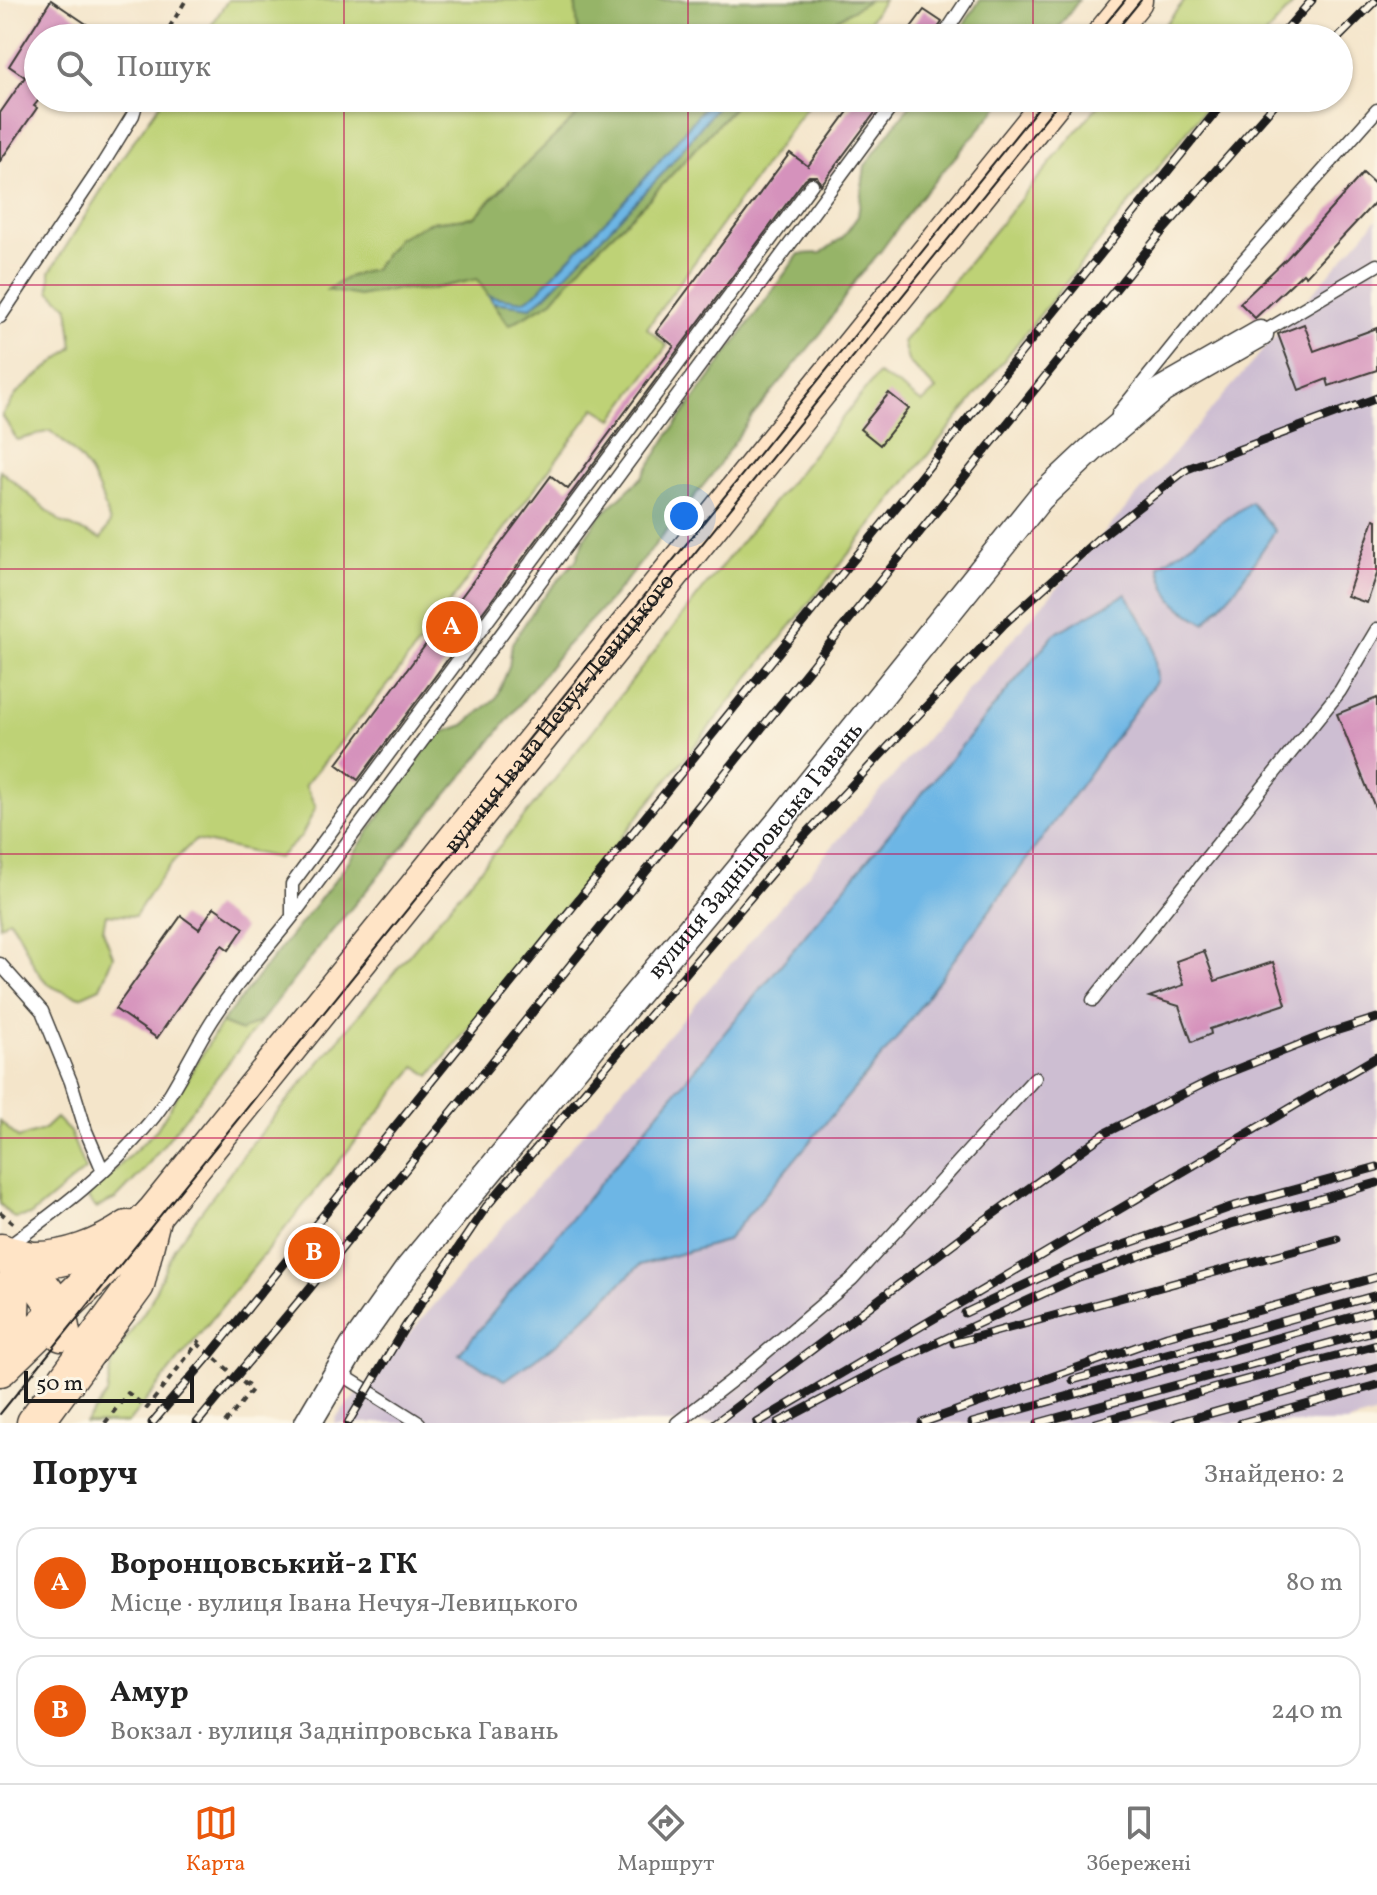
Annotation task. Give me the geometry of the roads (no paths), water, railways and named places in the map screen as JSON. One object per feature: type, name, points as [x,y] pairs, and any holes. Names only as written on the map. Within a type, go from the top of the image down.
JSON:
[{"type":"main road","points":[[1114,24],[1134,0]]},
{"type":"main road","name":"вулиця Івана Нечуя-Левицького","points":[[0,1365],[58,1312],[154,1214],[1044,112]]},
{"type":"main road","points":[[2,1241],[31,1260],[58,1257],[89,1249],[154,1214]]},
{"type":"main road","name":"вулиця Івана Нечуя-Левицького","points":[[44,1410],[136,1285],[154,1214]]},
{"type":"main road","points":[[2,1241],[38,1280],[58,1312],[63,1336],[62,1364],[44,1410]]},
{"type":"main road","points":[[5,1278],[29,1303],[58,1312],[84,1309],[136,1285]]},
{"type":"main road","points":[[0,1365],[13,1312],[5,1278]]},
{"type":"street","name":"вулиця Задніпровська Гавань","points":[[308,1423],[338,1372],[409,1268],[780,821],[1040,498],[1162,390],[1260,334]]},
{"type":"lane","points":[[951,24],[967,0]]},
{"type":"lane","points":[[1092,449],[1221,286],[1377,110]]},
{"type":"lane","points":[[0,317],[134,112]]},
{"type":"lane","points":[[2,1241],[41,1223],[103,1171],[149,1124],[171,1095],[214,1018],[888,112]]},
{"type":"lane","points":[[292,917],[292,884],[812,184]]},
{"type":"lane","points":[[1260,334],[1377,265]]},
{"type":"lane","points":[[1093,1000],[1340,691],[1377,629]]},
{"type":"lane","points":[[0,964],[42,1011],[103,1171]]},
{"type":"lane","points":[[677,1423],[852,1279],[1035,1078]]},
{"type":"lane","points":[[338,1372],[419,1423]]},
{"type":"water","points":[[700,112],[713,112],[664,172],[547,294],[531,307],[493,302],[489,296],[523,301],[536,293],[634,191]]},
{"type":"water","points":[[1251,502],[1275,531],[1237,587],[1205,623],[1174,601],[1159,566]]},
{"type":"water","points":[[1126,594],[1152,637],[1157,680],[894,1042],[726,1241],[640,1265],[559,1342],[505,1380],[459,1354],[1054,634]]},
{"type":"tram line","points":[[1105,24],[1125,0]]},
{"type":"tram line","points":[[1121,24],[1141,0]]},
{"type":"tram line","points":[[520,750],[1035,112]]},
{"type":"tram line","points":[[0,1414],[1051,112]]},
{"type":"railway","points":[[1291,24],[1312,0]]},
{"type":"railway","points":[[1352,24],[1376,0]]},
{"type":"railway","points":[[152,1423],[1216,112]]},
{"type":"railway","points":[[197,1423],[305,1294],[1165,228],[1268,112]]},
{"type":"railway","points":[[348,1423],[405,1327],[486,1207],[791,850],[1004,624],[1099,538],[1187,469],[1377,398]]},
{"type":"railway","points":[[715,1423],[1107,1132],[1217,1077],[1332,1032],[1377,1018]]},
{"type":"railway","points":[[757,1423],[1377,1057]]},
{"type":"railway","points":[[965,1313],[1067,1265],[1231,1207],[1377,1167]]},
{"type":"railway","points":[[778,1423],[882,1368],[1079,1277],[1231,1224],[1377,1183]]},
{"type":"railway","points":[[954,1343],[1337,1239]]},
{"type":"railway","points":[[922,1423],[1167,1336],[1377,1277]]},
{"type":"railway","points":[[1073,1380],[1377,1295]]},
{"type":"railway","points":[[972,1423],[1377,1310]]},
{"type":"railway","points":[[1038,1423],[1377,1330]]},
{"type":"railway","points":[[1096,1423],[1377,1345]]},
{"type":"railway","points":[[1176,1423],[1377,1367]]},
{"type":"railway","points":[[1241,1423],[1377,1385]]},
{"type":"place","name":"Воронцовський-2 ГК","points":[[452,627]]},
{"type":"place","name":"Амур","points":[[314,1253]]}]
